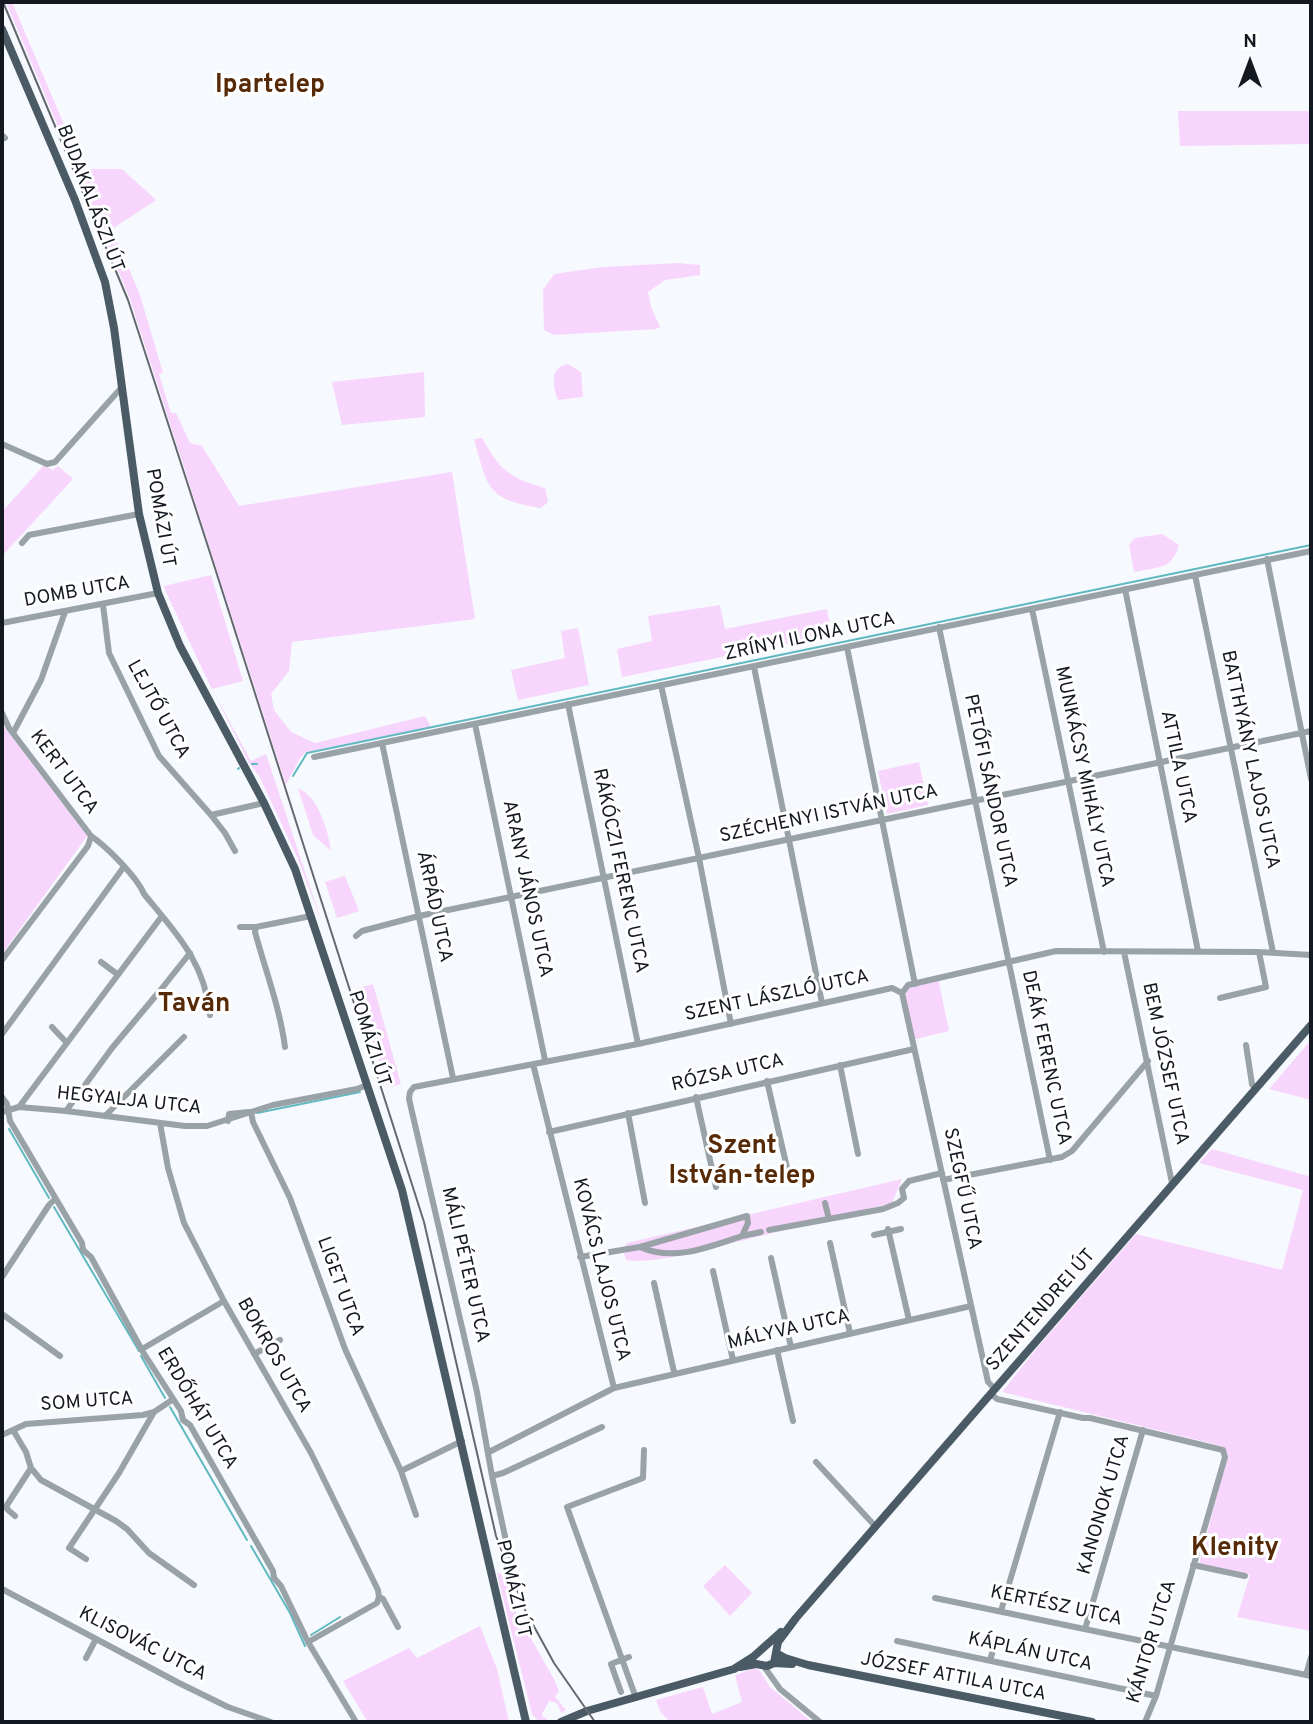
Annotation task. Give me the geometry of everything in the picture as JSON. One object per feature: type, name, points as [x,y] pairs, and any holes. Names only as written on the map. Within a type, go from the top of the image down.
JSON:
[{"type":"main road","name":"BUDAKALÁSZI ÚT","points":[[2,29],[96,254],[111,311],[122,387]]},
{"type":"main road","name":"POMÁZI ÚT","points":[[122,387],[139,514],[158,593],[180,646],[264,803],[295,869],[402,1190],[528,1720]]},
{"type":"main road","name":"SZENTENDREI ÚT","points":[[796,1618],[1311,1025]]},
{"type":"main road","points":[[734,1669],[796,1618]]},
{"type":"main road","points":[[767,1664],[776,1652],[778,1642],[796,1618]]},
{"type":"main road","points":[[764,1646],[785,1658],[808,1665]]},
{"type":"main road","points":[[756,1652],[756,1660],[767,1664]]},
{"type":"main road","points":[[561,1722],[587,1711],[734,1669],[767,1664],[808,1665]]},
{"type":"main road","name":"JÓZSEF ATTILA UTCA","points":[[808,1665],[1092,1722]]},
{"type":"street","points":[[2,444],[47,464],[55,462],[122,387]]},
{"type":"street","points":[[22,543],[29,535],[139,514]]},
{"type":"street","name":"ZRÍNYI ILONA UTCA","points":[[314,757],[1311,551]]},
{"type":"street","points":[[1267,559],[1311,779]]},
{"type":"street","name":"BATTHYÁNY LAJOS UTCA","points":[[1195,575],[1273,952]]},
{"type":"street","name":"ATTILA UTCA","points":[[1125,589],[1198,951]]},
{"type":"street","name":"DOMB UTCA","points":[[2,623],[158,593]]},
{"type":"street","name":"LEJTŐ UTCA","points":[[103,605],[109,653],[157,751],[164,763],[211,815],[235,852]]},
{"type":"street","name":"MUNKÁCSY MIHÁLY UTCA","points":[[1032,609],[1104,952]]},
{"type":"street","name":"KERT UTCA","points":[[65,612],[41,680],[13,733],[91,836],[140,883],[144,894],[190,953],[202,973],[210,1015]]},
{"type":"street","name":"PETŐFI SÁNDOR UTCA","points":[[939,627],[1009,961]]},
{"type":"street","points":[[847,647],[915,984]]},
{"type":"street","points":[[754,667],[822,1003]]},
{"type":"street","points":[[661,685],[699,858],[731,1024]]},
{"type":"street","name":"RÁKÓCZI FERENC UTCA","points":[[568,704],[638,1044]]},
{"type":"street","points":[[2,713],[13,733]]},
{"type":"street","name":"ARANY JÁNOS UTCA","points":[[475,724],[545,1060]]},
{"type":"street","name":"SZÉCHENYI ISTVÁN UTCA","points":[[356,936],[371,928],[419,916],[1311,732]]},
{"type":"street","name":"ÁRPÁD UTCA","points":[[382,743],[453,1078]]},
{"type":"street","points":[[211,815],[264,803]]},
{"type":"street","points":[[2,960],[88,846],[91,836]]},
{"type":"street","points":[[2,1034],[123,867]]},
{"type":"street","points":[[19,1107],[162,916]]},
{"type":"street","points":[[240,927],[256,927],[311,916]]},
{"type":"street","points":[[256,927],[268,982],[283,1027],[285,1047]]},
{"type":"street","points":[[902,993],[908,985],[1056,951],[1273,952],[1311,955]]},
{"type":"street","name":"BEM JÓZSEF UTCA","points":[[1124,952],[1172,1184]]},
{"type":"street","points":[[1220,998],[1266,987],[1259,952]]},
{"type":"street","points":[[66,1111],[112,1048],[190,953]]},
{"type":"street","name":"DEÁK FERENC UTCA","points":[[1009,961],[1050,1160]]},
{"type":"street","points":[[101,962],[117,974]]},
{"type":"street","name":"SZENT LÁSZLÓ UTCA","points":[[414,1087],[638,1044],[892,988],[902,993]]},
{"type":"street","name":"SZEGFŰ UTCA","points":[[902,993],[988,1382],[993,1392]]},
{"type":"street","points":[[52,1027],[66,1042]]},
{"type":"street","points":[[105,1116],[184,1037]]},
{"type":"street","points":[[1246,1045],[1255,1089]]},
{"type":"street","name":"RÓZSA UTCA","points":[[549,1132],[914,1049]]},
{"type":"street","points":[[769,1230],[883,1209],[904,1198],[902,1189],[909,1181],[1062,1157],[1072,1151],[1148,1061]]},
{"type":"street","name":"KOVÁCS LAJOS UTCA","points":[[489,1452],[614,1388],[533,1064]]},
{"type":"street","points":[[841,1065],[858,1154]]},
{"type":"street","points":[[767,1081],[788,1172]]},
{"type":"street","name":"HEGYALJA UTCA","points":[[4,1112],[19,1107],[207,1126],[228,1117],[273,1105],[367,1085]]},
{"type":"street","name":"MÁLI PÉTER UTCA","points":[[414,1087],[410,1092],[410,1099],[477,1391],[509,1555]]},
{"type":"street","name":"ERDŐHÁT UTCA","points":[[2,1097],[7,1104],[4,1112],[172,1400],[181,1411],[183,1420],[190,1425],[273,1571],[274,1578],[281,1586],[308,1642],[356,1722]]},
{"type":"street","points":[[696,1097],[716,1187]]},
{"type":"street","name":"LIGET UTCA","points":[[251,1112],[253,1122],[290,1198],[345,1349],[401,1471],[416,1515]]},
{"type":"street","points":[[628,1113],[645,1203]]},
{"type":"street","name":"BOKROS UTCA","points":[[160,1123],[168,1168],[184,1223],[224,1301],[311,1453],[379,1597],[383,1599],[398,1627]]},
{"type":"street","points":[[2,1277],[55,1199]]},
{"type":"street","points":[[825,1203],[829,1219]]},
{"type":"street","points":[[580,1257],[640,1247],[747,1216],[748,1223],[742,1236]]},
{"type":"street","points":[[874,1235],[901,1229]]},
{"type":"street","points":[[888,1230],[909,1320]]},
{"type":"street","points":[[640,1247],[662,1254],[674,1254],[707,1248],[761,1232]]},
{"type":"street","points":[[830,1243],[850,1333]]},
{"type":"street","points":[[771,1258],[791,1347]]},
{"type":"street","points":[[713,1271],[733,1360]]},
{"type":"street","points":[[654,1283],[674,1373]]},
{"type":"street","points":[[142,1349],[224,1301]]},
{"type":"street","name":"MÁLYVA UTCA","points":[[614,1388],[971,1306]]},
{"type":"street","points":[[2,1314],[60,1356]]},
{"type":"street","points":[[254,1354],[280,1340]]},
{"type":"street","points":[[777,1350],[793,1421]]},
{"type":"street","points":[[993,1392],[997,1399],[1223,1450],[1231,1443]]},
{"type":"street","name":"SOM UTCA","points":[[2,1435],[19,1426],[36,1422],[139,1416],[154,1412],[172,1400]]},
{"type":"street","points":[[86,1559],[69,1548],[154,1412]]},
{"type":"street","points":[[1001,1611],[1060,1412]]},
{"type":"street","points":[[139,1416],[146,1426]]},
{"type":"street","points":[[492,1476],[503,1474],[602,1427]]},
{"type":"street","points":[[13,1430],[26,1452],[31,1468],[41,1480],[127,1529],[149,1553],[194,1585]]},
{"type":"street","name":"KANONOK UTCA","points":[[1085,1629],[1143,1430]]},
{"type":"street","points":[[401,1471],[462,1441]]},
{"type":"street","points":[[636,1698],[626,1658],[567,1507],[643,1478],[644,1450]]},
{"type":"street","name":"KÁNTOR UTCA","points":[[1145,1722],[1171,1646],[1225,1457],[1223,1450]]},
{"type":"street","points":[[816,1462],[875,1526]]},
{"type":"street","points":[[15,1516],[7,1509],[7,1505],[31,1468]]},
{"type":"street","points":[[1193,1565],[1245,1576]]},
{"type":"street","name":"KLISOVÁC UTCA","points":[[2,1589],[228,1707],[271,1722]]},
{"type":"street","points":[[308,1642],[377,1603],[379,1597]]},
{"type":"street","name":"KERTÉSZ UTCA","points":[[936,1598],[1309,1675]]},
{"type":"street","points":[[86,1658],[96,1639]]},
{"type":"street","points":[[990,1660],[996,1641]]},
{"type":"street","name":"KÁPLÁN UTCA","points":[[897,1642],[1156,1696]]},
{"type":"street","points":[[1309,1675],[1311,1657]]},
{"type":"street","points":[[621,1692],[611,1664],[626,1658]]},
{"type":"street","points":[[767,1664],[772,1679],[780,1689],[820,1722]]},
{"type":"shaded area","points":[[6,2],[12,2],[83,169],[122,169],[156,200],[112,229],[140,295],[163,373],[159,374],[171,413],[176,413],[190,443],[202,446],[239,506],[452,472],[475,619],[292,642],[289,671],[271,694],[274,710],[291,732],[315,743],[425,716],[431,727],[306,752],[286,785],[130,299]]},
{"type":"shaded area","points":[[1178,111],[1311,111],[1311,144],[1180,146]]},
{"type":"shaded area","points":[[678,263],[700,265],[700,275],[665,280],[648,292],[660,327],[656,329],[554,335],[544,330],[543,290],[554,274],[603,267]]},
{"type":"shaded area","points":[[568,364],[581,372],[583,397],[558,400],[555,373]]},
{"type":"shaded area","points":[[424,372],[425,417],[342,425],[332,382]]},
{"type":"shaded area","points":[[482,438],[507,471],[545,488],[548,502],[541,508],[499,495],[487,480],[474,439]]},
{"type":"shaded area","points":[[44,465],[53,470],[58,466],[73,479],[2,556],[2,512]]},
{"type":"shaded area","points":[[1162,534],[1179,545],[1172,559],[1162,566],[1134,572],[1129,545],[1135,538]]},
{"type":"shaded area","points":[[211,575],[243,681],[212,689],[164,586]]},
{"type":"shaded area","points":[[720,605],[725,629],[827,609],[832,635],[622,677],[617,649],[652,641],[648,616]]},
{"type":"shaded area","points":[[578,628],[589,685],[518,700],[511,670],[565,658],[561,631]]},
{"type":"shaded area","points":[[212,689],[251,761],[266,754],[322,923],[297,857],[259,776],[249,763]]},
{"type":"shaded area","points":[[2,724],[87,836],[2,954]]},
{"type":"shaded area","points":[[919,762],[928,805],[887,814],[878,771]]},
{"type":"shaded area","points":[[298,788],[312,799],[317,807],[328,834],[331,851],[313,835]]},
{"type":"shaded area","points":[[345,876],[359,911],[337,918],[325,882]]},
{"type":"shaded area","points":[[938,978],[949,1031],[912,1040],[902,993],[908,985]]},
{"type":"shaded area","points":[[373,984],[401,1084],[391,1087],[386,1084],[355,989]]},
{"type":"shaded area","points":[[1311,1040],[1311,1100],[1269,1089]]},
{"type":"shaded area","points":[[1212,1149],[1308,1176],[1311,1168],[1311,1631],[1237,1617],[1250,1575],[1199,1564],[1228,1454],[1222,1446],[1002,1392],[1136,1234],[1282,1270],[1303,1190],[1199,1163]]},
{"type":"shaded area","points":[[902,1179],[892,1203],[693,1253],[634,1261],[626,1260],[623,1249],[627,1243]]},
{"type":"shaded area","points":[[725,1565],[752,1593],[730,1616],[703,1586]]},
{"type":"shaded area","points":[[503,1573],[516,1612],[555,1681],[559,1691],[555,1697],[566,1710],[561,1713],[557,1703],[549,1701],[542,1714],[543,1718],[547,1718],[546,1722],[538,1721],[532,1714],[497,1574]]},
{"type":"shaded area","points":[[480,1626],[497,1669],[509,1722],[368,1722],[343,1681],[409,1648],[417,1658]]},
{"type":"shaded area","points":[[755,1668],[770,1687],[812,1722],[670,1722],[660,1711],[656,1700],[703,1687],[712,1714],[742,1702],[735,1675]]},
{"type":"waterway","points":[[293,776],[307,753],[1311,545]]},
{"type":"waterway","points":[[252,764],[257,764]]},
{"type":"waterway","points":[[257,1113],[360,1092]]},
{"type":"waterway","points":[[9,1129],[49,1198]]},
{"type":"waterway","points":[[54,1207],[139,1351]]},
{"type":"waterway","points":[[141,1356],[165,1398]]},
{"type":"waterway","points":[[170,1407],[247,1540]]},
{"type":"waterway","points":[[251,1546],[290,1613],[305,1646]]},
{"type":"waterway","points":[[311,1635],[340,1617]]},
{"type":"tram line","points":[[3,2],[128,300],[213,562],[424,1222],[496,1536],[525,1610],[554,1663],[595,1722]]},
{"type":"district","name":"Ipartelep","points":[[270,87]]},
{"type":"district","name":"Taván","points":[[194,1006]]},
{"type":"district","name":"Szent István-telep","points":[[742,1163]]},
{"type":"district","name":"Klenity","points":[[1235,1550]]}]
